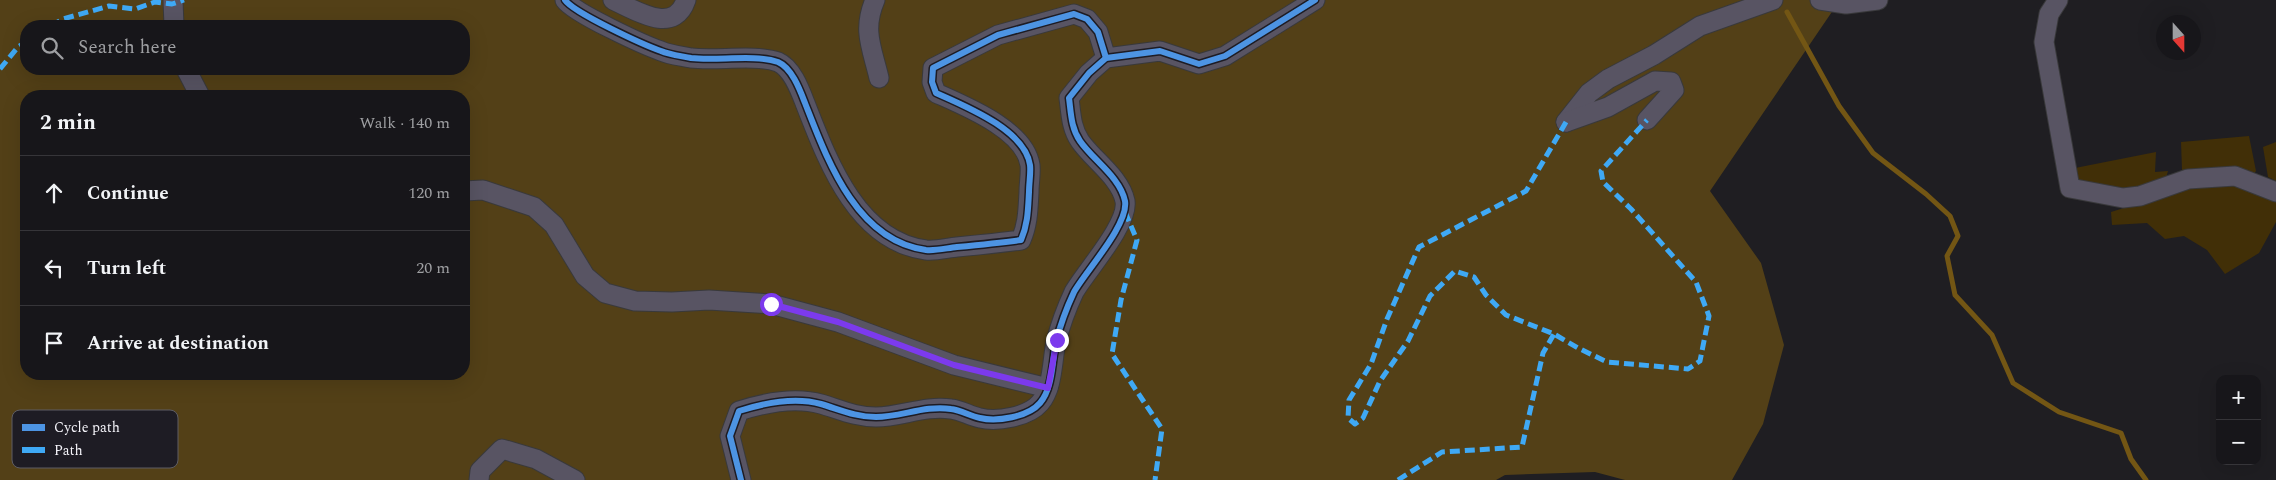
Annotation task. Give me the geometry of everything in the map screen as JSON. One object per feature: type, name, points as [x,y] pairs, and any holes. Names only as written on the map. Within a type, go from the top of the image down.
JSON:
[{"type":"street","points":[[173,0],[174,20]]},
{"type":"street","points":[[565,0],[584,14],[662,52],[692,58],[754,59],[779,62],[786,68],[798,86],[819,138],[844,191],[854,206],[892,239],[908,246],[928,250],[1021,240],[1027,227],[1030,165],[1017,139],[976,110],[936,93],[932,82],[933,68],[998,35],[1074,14],[1087,19],[1098,32],[1106,58]]},
{"type":"street","points":[[612,0],[648,16],[663,20],[674,16],[683,9],[686,0]]},
{"type":"street","points":[[875,0],[869,13],[867,30],[879,78]]},
{"type":"street","points":[[740,480],[730,436],[740,411],[759,405],[788,402],[820,403],[854,416],[878,418],[921,410],[951,409],[981,418],[1021,416],[1031,412],[1041,402],[1048,388],[1057,340],[1074,292],[1112,236],[1125,212],[1125,200],[1118,185],[1080,141],[1073,127],[1069,98],[1089,72],[1106,58],[1160,51],[1199,64],[1225,56],[1315,0]]},
{"type":"street","points":[[1647,120],[1674,90],[1671,82],[1654,81],[1608,107],[1566,122],[1589,93],[1608,79],[1654,55],[1700,26],[1774,0]]},
{"type":"street","points":[[1820,0],[1846,4],[1878,0]]},
{"type":"street","points":[[2058,0],[2049,14],[2044,42],[2070,188],[2123,198],[2140,196],[2188,179],[2235,176],[2276,192]]},
{"type":"street","points":[[189,75],[197,90]]},
{"type":"street","points":[[470,190],[482,190],[534,207],[554,225],[585,276],[606,293],[635,301],[709,300],[771,304],[838,322],[954,365],[1048,388]]},
{"type":"street","points":[[479,480],[480,471],[502,449],[536,459],[574,480]]},
{"type":"shaded area","points":[[0,0],[1840,0],[1710,191],[1761,263],[1784,345],[1763,424],[1732,480],[1625,480],[1595,472],[1505,475],[1496,480],[0,480]]},
{"type":"shaded area","points":[[2249,136],[2256,171],[2251,177],[2187,175],[2182,170],[2181,142]]},
{"type":"shaded area","points":[[2276,142],[2276,181],[2268,177],[2263,147]]},
{"type":"shaded area","points":[[2156,152],[2155,172],[2168,171],[2165,181],[2140,191],[2077,182],[2075,168]]},
{"type":"shaded area","points":[[2231,183],[2276,197],[2276,222],[2259,253],[2225,274],[2207,250],[2184,236],[2165,239],[2147,223],[2112,225],[2111,212],[2192,187]]},
{"type":"waterway","points":[[1787,12],[1839,106],[1873,153],[1926,194],[1950,216],[1958,236],[1947,256],[1955,295],[1992,335],[2013,383],[2059,412],[2121,433],[2131,459],[2146,480]]},
{"type":"marked path","points":[[61,20],[109,6],[135,9],[155,2],[172,4],[184,0]]},
{"type":"marked path","points":[[0,69],[20,46]]},
{"type":"marked path","points":[[1566,122],[1526,191],[1419,247],[1387,319],[1371,364],[1349,400],[1348,418],[1355,424],[1363,418],[1380,381],[1408,341],[1430,296],[1455,271],[1474,277],[1486,295],[1506,315],[1554,334],[1607,362],[1688,369],[1700,361],[1709,316],[1696,282],[1631,209],[1603,182],[1601,171],[1647,120]]},
{"type":"marked path","points":[[1125,212],[1137,240],[1121,300],[1112,354],[1162,429],[1155,480]]},
{"type":"marked path","points":[[1398,480],[1442,452],[1522,447],[1543,353],[1554,334]]},
{"type":"cycle path","points":[[565,0],[581,13],[668,54],[701,59],[758,58],[778,62],[783,65],[798,86],[834,172],[863,214],[881,231],[902,243],[926,250],[1021,240],[1027,216],[1030,171],[1026,152],[1006,130],[977,112],[936,93],[932,82],[933,68],[998,35],[1074,14],[1087,19],[1098,32],[1106,58]]},
{"type":"cycle path","points":[[741,480],[730,436],[739,411],[759,406],[801,401],[821,404],[869,417],[941,408],[987,419],[1012,417],[1035,408],[1047,390],[1058,336],[1074,292],[1106,247],[1124,211],[1125,201],[1118,184],[1085,148],[1077,136],[1072,120],[1069,98],[1089,73],[1106,58],[1160,51],[1199,64],[1225,56],[1315,0]]},
{"type":"route","points":[[771,304],[838,322],[954,365],[1048,388],[1057,340]]}]
